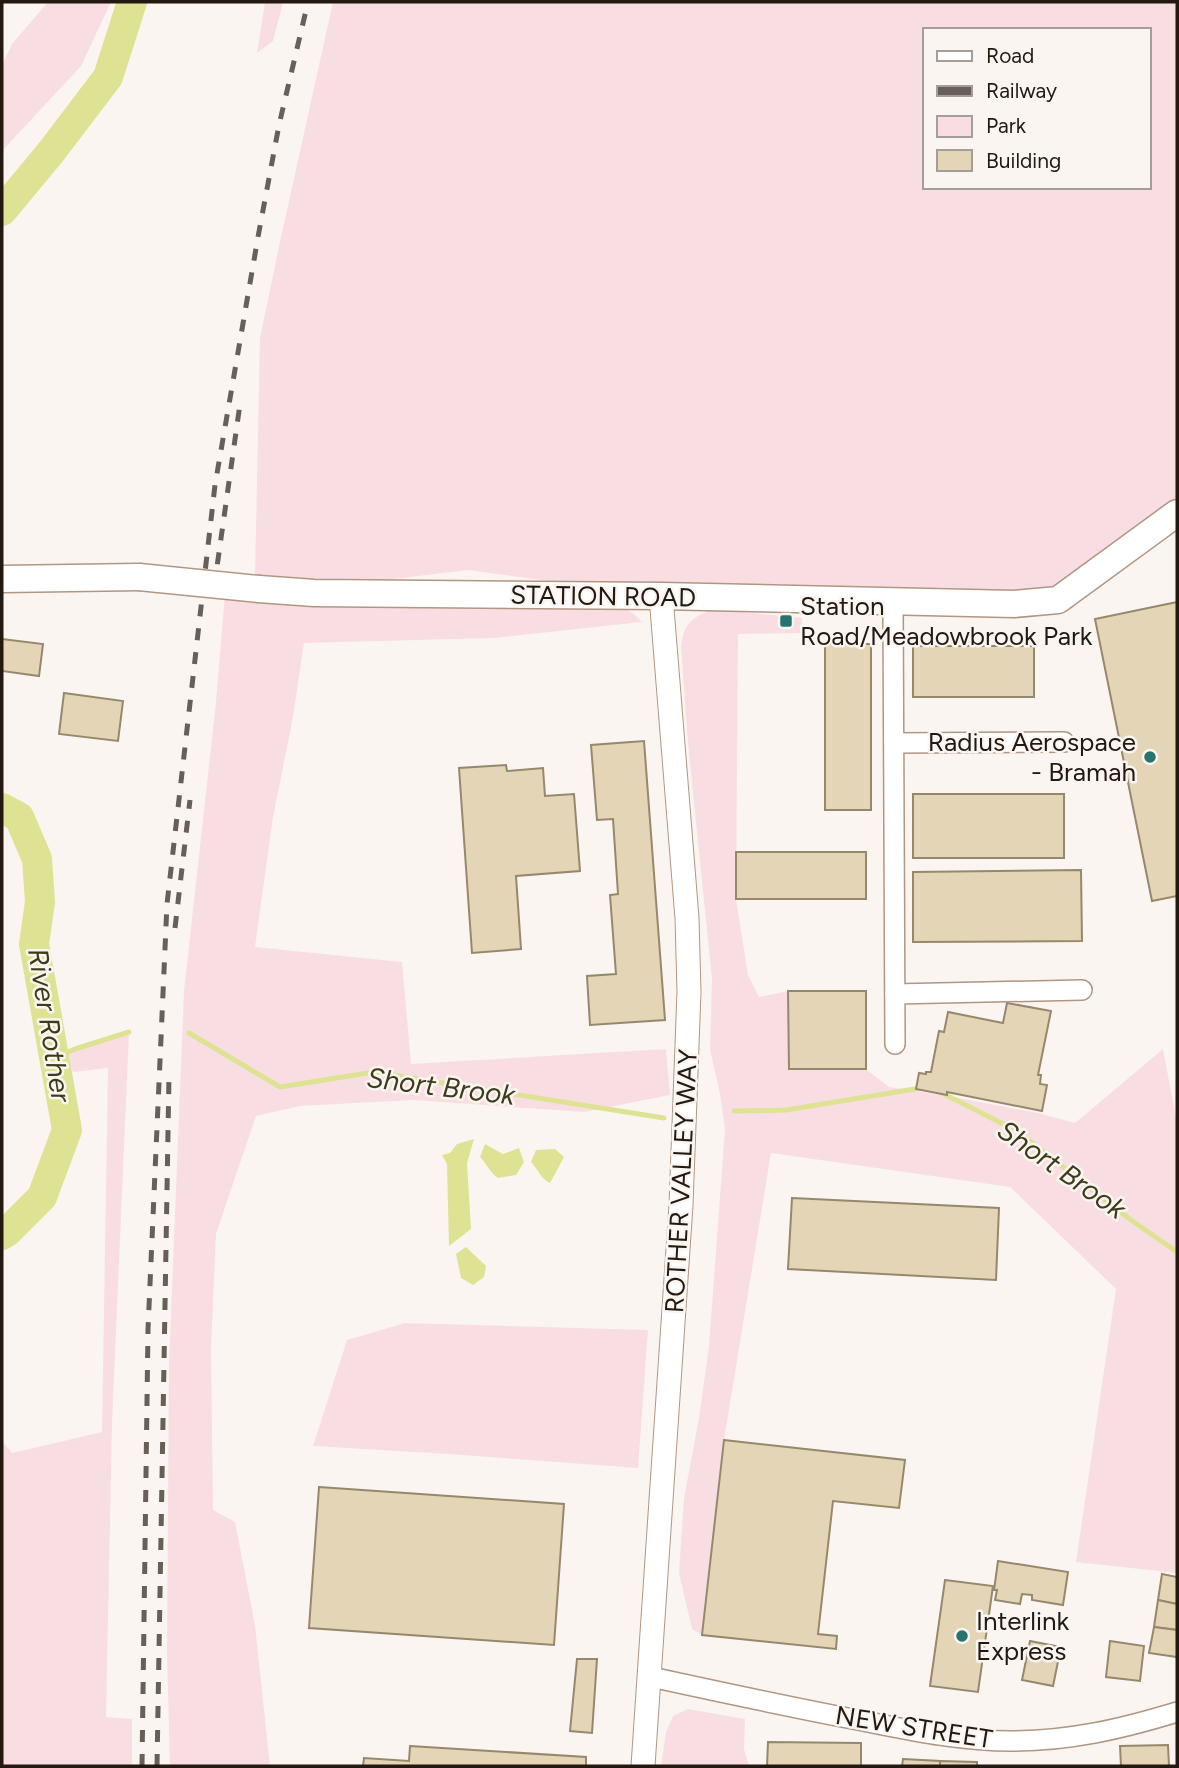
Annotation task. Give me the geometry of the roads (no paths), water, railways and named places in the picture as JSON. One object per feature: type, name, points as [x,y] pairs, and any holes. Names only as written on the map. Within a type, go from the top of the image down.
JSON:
[{"type":"main road","name":"STATION ROAD","points":[[2,579],[139,577],[314,593],[662,596],[1014,604],[1058,600],[1177,513]]},
{"type":"street","name":"ROTHER VALLEY WAY","points":[[643,1766],[681,1205],[689,992],[686,905],[662,596]]},
{"type":"street","points":[[893,602],[895,1044]]},
{"type":"street","points":[[894,743],[1064,742]]},
{"type":"street","points":[[895,994],[1082,990]]},
{"type":"street","name":"NEW STREET","points":[[651,1677],[846,1718],[980,1740],[1077,1737],[1103,1733],[1177,1712]]},
{"type":"waterway","name":"River Rother","points":[[2,211],[108,77],[132,2]]},
{"type":"waterway","name":"River Rother","points":[[2,808],[19,817],[37,859],[40,902],[34,944],[67,1130],[42,1197],[2,1235]]},
{"type":"waterway","name":"Short Brook","points":[[54,1058],[129,1032]]},
{"type":"waterway","name":"Short Brook","points":[[189,1033],[280,1087],[374,1072],[664,1118]]},
{"type":"waterway","name":"Short Brook","points":[[734,1111],[786,1110],[921,1088]]},
{"type":"waterway","name":"Short Brook","points":[[940,1092],[1017,1131],[1131,1220],[1177,1252]]},
{"type":"railway","points":[[142,1766],[148,1329],[167,904],[215,485],[279,125],[308,2]]},
{"type":"railway","points":[[214,588],[240,404]]},
{"type":"railway","points":[[175,928],[190,800]]},
{"type":"railway","points":[[157,1766],[169,1075]]},
{"type":"place","name":"Station Road/Meadowbrook Park","points":[[786,621]]},
{"type":"place","name":"Radius Aerospace - Bramah","points":[[1150,757]]},
{"type":"place","name":"Interlink Express","points":[[962,1636]]}]
